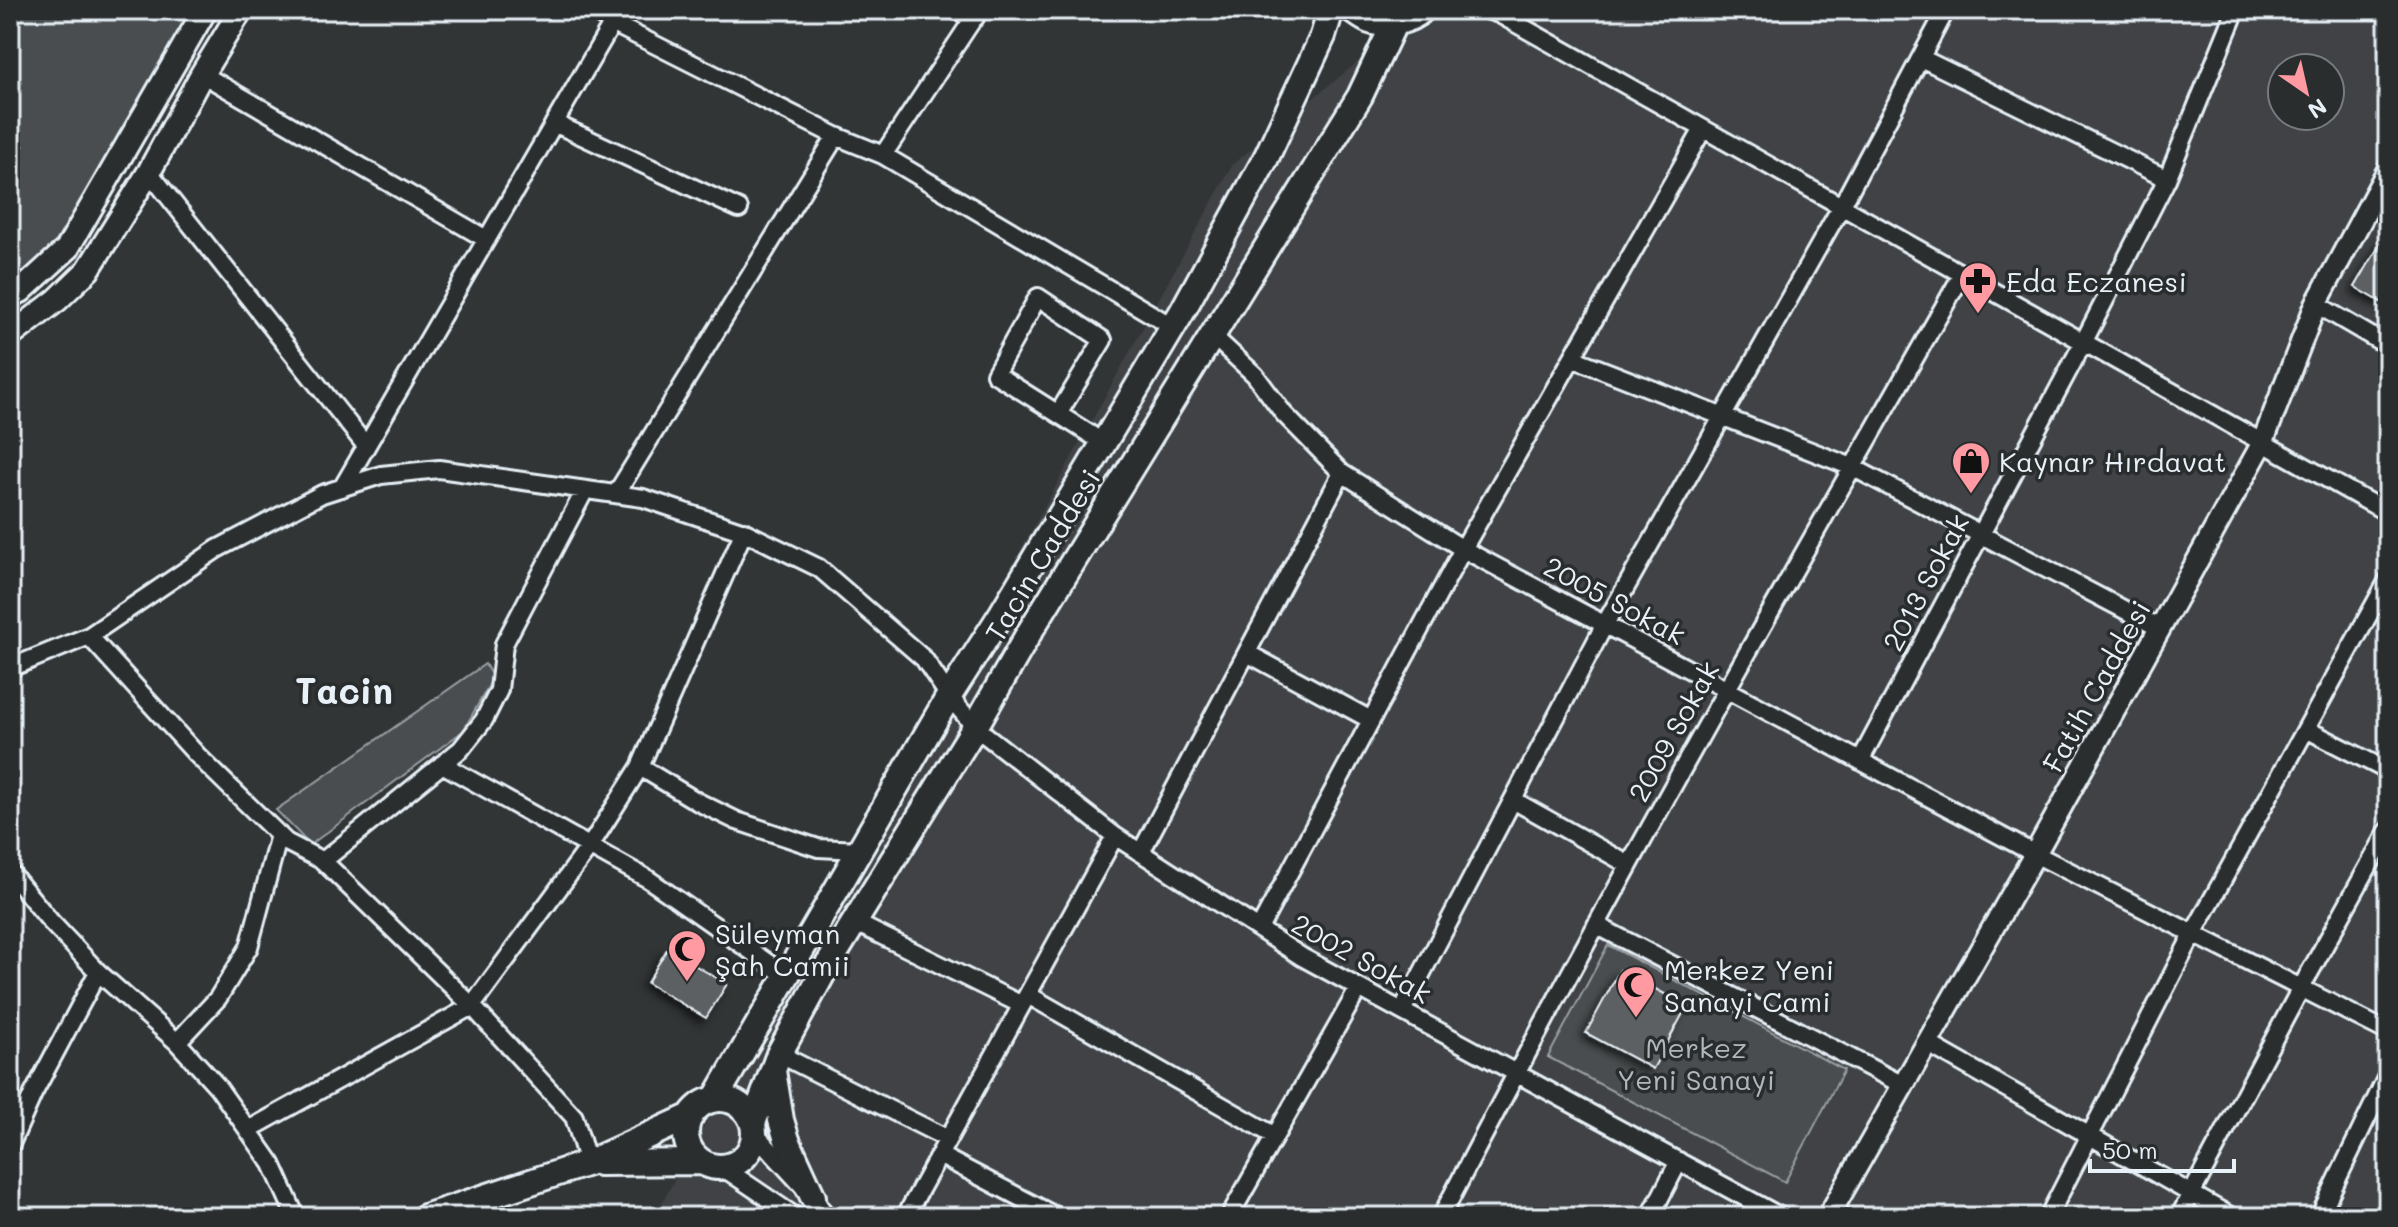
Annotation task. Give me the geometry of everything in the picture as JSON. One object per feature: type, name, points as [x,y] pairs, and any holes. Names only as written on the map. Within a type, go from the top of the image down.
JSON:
[{"type":"main road","points":[[10,295],[21,291],[67,249],[205,10]]},
{"type":"main road","points":[[10,336],[57,300],[88,270],[149,172],[241,10]]},
{"type":"main road","name":"Tacin Caddesi","points":[[715,1099],[949,696],[1173,327],[1266,158],[1323,36],[1331,10]]},
{"type":"main road","points":[[1352,10],[1370,21],[1394,24],[1422,10]]},
{"type":"main road","name":"Tacin Caddesi","points":[[754,1128],[776,1062],[854,922],[1360,96],[1394,24]]},
{"type":"main road","points":[[776,1062],[781,1120],[787,1140],[820,1207]]},
{"type":"main road","points":[[425,1217],[588,1163],[691,1116],[705,1103],[715,1099],[734,1102],[749,1114],[754,1128],[753,1144],[741,1160],[712,1164],[588,1163]]},
{"type":"main road","points":[[691,1116],[686,1136],[694,1155],[712,1164]]},
{"type":"street","points":[[593,10],[616,16],[836,136],[883,155],[1173,327]]},
{"type":"street","points":[[883,155],[977,14],[954,10]]},
{"type":"street","points":[[1487,10],[2388,513]]},
{"type":"street","points":[[1402,1011],[1605,624],[1841,207],[1946,10]]},
{"type":"street","name":"2013 Sokak","points":[[1860,761],[2167,179],[2236,10]]},
{"type":"street","points":[[342,488],[616,16]]},
{"type":"street","points":[[1921,58],[2167,179]]},
{"type":"street","points":[[202,74],[486,239]]},
{"type":"street","points":[[554,123],[739,209]]},
{"type":"street","points":[[1259,929],[1463,549],[1703,129]]},
{"type":"street","points":[[616,494],[836,136]]},
{"type":"street","name":"Fatih Caddesi","points":[[1828,1217],[2035,854],[2262,444],[2316,304],[2388,170]]},
{"type":"street","points":[[149,172],[366,446]]},
{"type":"street","name":"2009 Sokak","points":[[1441,1217],[1725,689],[1962,275]]},
{"type":"street","points":[[1058,414],[1103,340],[1038,297],[995,374],[1058,414],[1104,443]]},
{"type":"street","points":[[2316,304],[2388,346]]},
{"type":"street","name":"2005 Sokak","points":[[1212,335],[1255,375],[1284,414],[1342,473],[1463,549],[2035,854],[2388,1032]]},
{"type":"street","points":[[1572,358],[1852,467],[2161,629]]},
{"type":"street","name":"2002 Sokak","points":[[10,668],[89,636],[217,549],[322,494],[381,475],[439,469],[643,498],[744,531],[819,568],[924,659],[975,727],[1115,836],[1302,957],[1781,1217]]},
{"type":"street","points":[[1141,852],[1342,473]]},
{"type":"street","points":[[323,861],[461,749],[484,720],[499,690],[504,644],[585,490]]},
{"type":"street","points":[[248,1130],[472,1006],[590,846],[640,767],[744,531]]},
{"type":"street","points":[[2048,1217],[2193,934],[2388,580]]},
{"type":"street","points":[[89,636],[197,755],[286,842],[323,861],[472,1006],[574,1117],[588,1163]]},
{"type":"street","points":[[1247,653],[1371,720]]},
{"type":"street","points":[[2306,729],[2388,771]]},
{"type":"street","points":[[442,764],[648,879],[785,975]]},
{"type":"street","points":[[640,767],[737,821],[818,848],[860,850]]},
{"type":"street","points":[[1513,800],[1629,865]]},
{"type":"street","points":[[2179,1217],[2388,831]]},
{"type":"street","points":[[177,1042],[218,998],[249,947],[279,835]]},
{"type":"street","points":[[905,1217],[1115,836]]},
{"type":"street","points":[[10,872],[98,972],[177,1042],[217,1086],[272,1164],[296,1217]]},
{"type":"street","points":[[854,922],[1025,1000],[1275,1136]]},
{"type":"street","points":[[1596,925],[1903,1085]]},
{"type":"street","points":[[10,1146],[33,1094],[98,972]]},
{"type":"street","points":[[1229,1217],[1359,988]]},
{"type":"street","points":[[1927,1043],[2232,1217]]},
{"type":"street","points":[[776,1062],[948,1139]]},
{"type":"street","points":[[2319,1217],[2388,1074]]},
{"type":"street","points":[[754,1128],[820,1207]]},
{"type":"street","points":[[939,1155],[1057,1217]]},
{"type":"street","points":[[1650,1217],[1679,1161]]},
{"type":"street","points":[[712,1164],[796,1217]]},
{"type":"shaded area","points":[[1421,10],[2388,10],[2388,1217],[654,1217],[1233,164]]},
{"type":"green space","points":[[10,10],[195,10],[101,174],[44,261],[10,287]]},
{"type":"green space","points":[[485,664],[493,678],[463,731],[310,845],[276,810]]},
{"type":"green space","name":"Merkez Yeni Sanayi","points":[[1608,945],[1844,1070],[1785,1182],[1548,1057]]},
{"type":"building","points":[[10,137],[23,146],[10,166]]},
{"type":"building","points":[[2388,231],[2388,306],[2355,287]]},
{"type":"building","name":"Süleyman Şah Camii","points":[[667,949],[727,984],[706,1018],[647,983]]},
{"type":"building","name":"Merkez Yeni Sanayi Cami","points":[[1620,970],[1687,1006],[1653,1069],[1586,1033]]},
{"type":"place","name":"Eda Eczanesi","points":[[1978,315]]},
{"type":"place","name":"Kaynar Hırdavat","points":[[1971,495]]},
{"type":"place","name":"Süleyman Şah Camii","points":[[687,983]]},
{"type":"place","name":"Merkez Yeni Sanayi Cami","points":[[1636,1019]]},
{"type":"district","name":"Tacin","points":[[344,689]]}]
